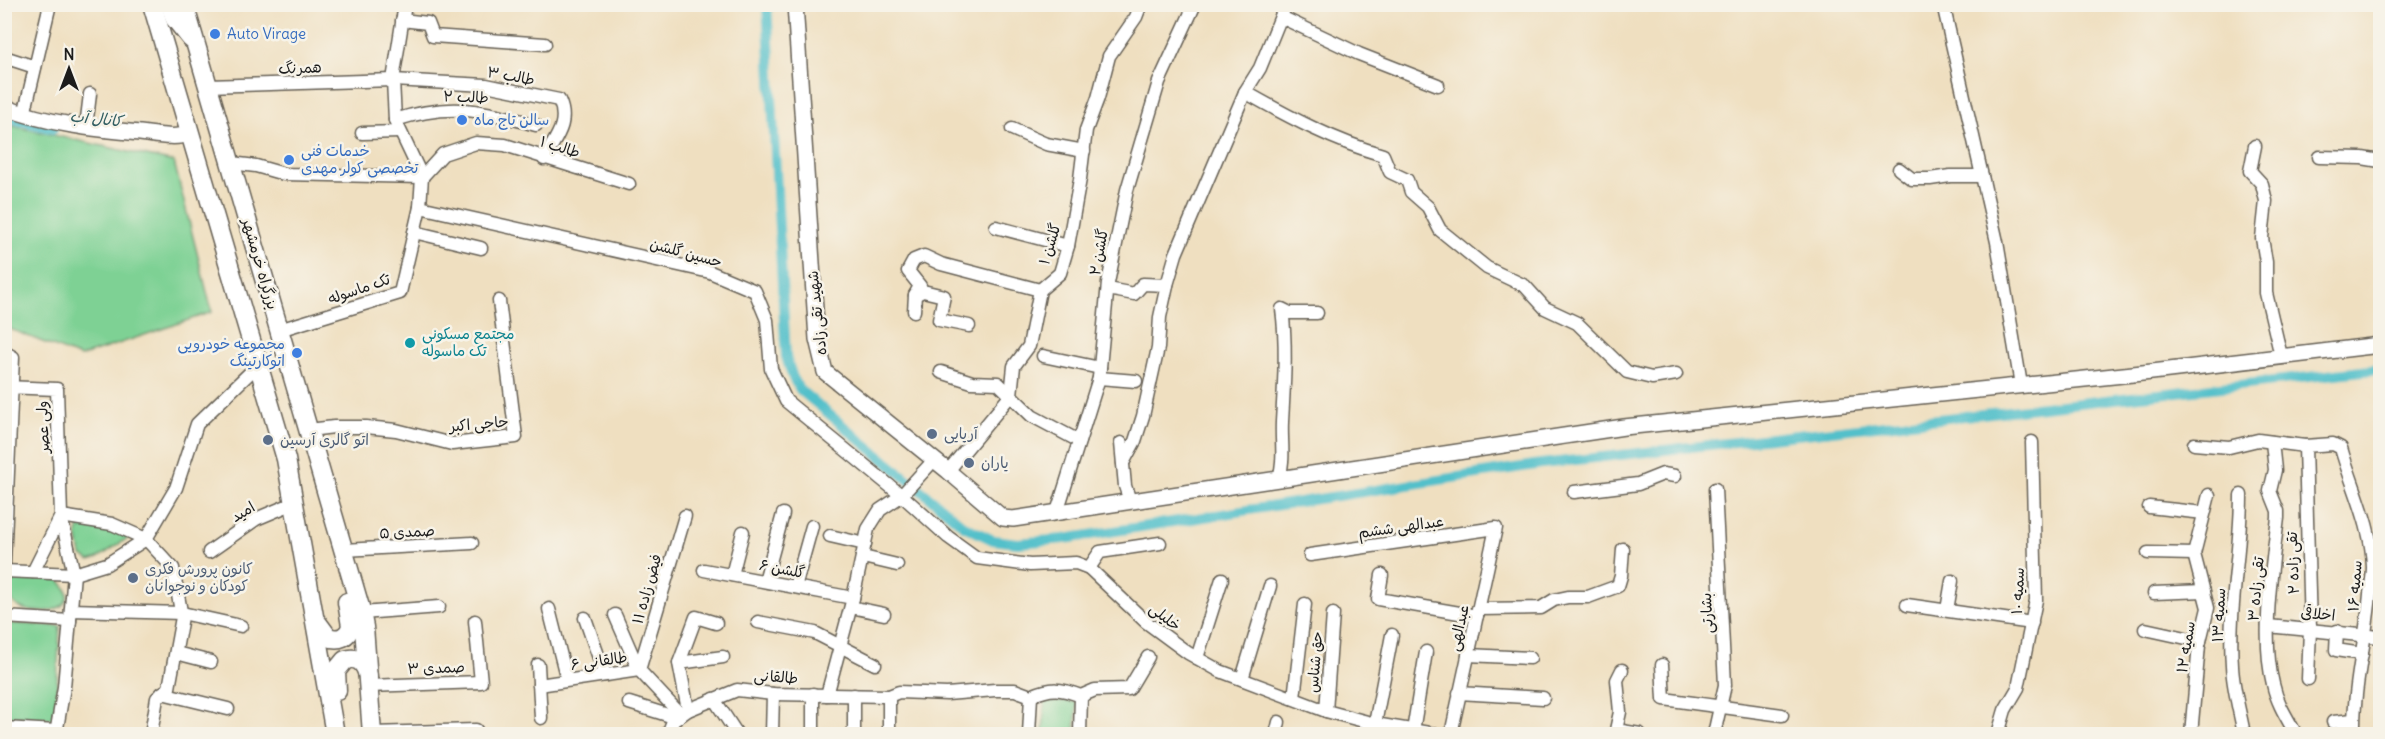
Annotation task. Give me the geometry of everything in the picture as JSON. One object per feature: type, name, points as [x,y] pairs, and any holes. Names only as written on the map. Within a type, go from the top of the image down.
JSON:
[{"type":"highway","name":"بزرگراه خرمشهر","points":[[152,4],[285,459],[337,735]]},
{"type":"highway","points":[[170,4],[175,19],[196,45]]},
{"type":"highway","name":"بزرگراه خرمشهر","points":[[184,4],[362,613],[372,734]]},
{"type":"highway","points":[[315,617],[322,632],[331,639],[341,638],[351,629],[324,482]]},
{"type":"highway","points":[[337,735],[337,668],[345,660],[355,659],[364,665],[368,681]]},
{"type":"main road","name":"شهید تقی زاده","points":[[795,4],[817,339],[825,372],[1003,518],[1013,519],[1624,428],[2129,375],[2380,345]]},
{"type":"main road","points":[[4,107],[24,115],[86,126],[162,136],[190,134]]},
{"type":"street","points":[[24,115],[50,4]]},
{"type":"street","points":[[231,163],[256,166],[284,174],[355,178],[422,177],[398,126],[393,80],[405,4]]},
{"type":"street","name":"گلشن ۱","points":[[1040,290],[1059,273],[1068,246],[1086,130],[1098,99],[1109,56],[1136,17],[1141,4]]},
{"type":"street","name":"گلشن ۲","points":[[1057,512],[1100,373],[1108,289],[1127,190],[1159,82],[1195,4]]},
{"type":"street","points":[[1943,4],[1997,242],[2021,385]]},
{"type":"street","points":[[1123,463],[1135,441],[1143,416],[1158,348],[1160,316],[1176,254],[1245,92],[1260,68],[1283,10],[1359,54],[1438,85]]},
{"type":"street","points":[[402,20],[428,23],[432,36],[545,44]]},
{"type":"street","points":[[4,57],[35,67]]},
{"type":"street","name":"همرنگ","points":[[208,87],[393,80]]},
{"type":"street","name":"طالب ۳","points":[[393,80],[486,85],[559,100],[565,112],[561,129],[544,159]]},
{"type":"street","points":[[1245,92],[1291,118],[1360,149],[1383,155],[1390,172],[1407,180],[1411,192],[1428,207],[1440,230],[1487,268],[1525,286],[1545,308],[1577,323],[1627,372],[1652,378],[1676,375]]},
{"type":"street","points":[[86,126],[90,94]]},
{"type":"street","name":"طالب ۲","points":[[362,133],[398,126],[435,111],[474,110],[536,125]]},
{"type":"street","points":[[1012,129],[1046,144],[1083,151]]},
{"type":"street","name":"طالب ۱","points":[[422,177],[443,154],[476,143],[505,145],[629,184]]},
{"type":"street","points":[[2255,146],[2250,171],[2262,184],[2266,201],[2262,238],[2266,262],[2266,294],[2281,356]]},
{"type":"street","points":[[2319,157],[2362,158],[2380,161]]},
{"type":"street","points":[[1899,169],[1912,178],[1982,176]]},
{"type":"street","name":"تک ماسوله","points":[[279,330],[400,294],[420,207],[422,177]]},
{"type":"street","name":"حسین گلشن","points":[[420,207],[710,272],[755,291],[766,320],[771,369],[786,400],[901,496]]},
{"type":"street","points":[[996,227],[1068,246]]},
{"type":"street","points":[[414,232],[481,248]]},
{"type":"street","points":[[914,311],[915,295],[920,286],[908,271],[914,260],[924,256],[941,264],[1040,290],[1029,346],[1014,366],[1011,395],[948,471]]},
{"type":"street","points":[[1108,289],[1134,294],[1143,284],[1167,285]]},
{"type":"street","points":[[915,295],[923,291],[944,296],[939,320],[969,326]]},
{"type":"street","name":"حاجی اکبر","points":[[309,430],[366,427],[396,430],[452,444],[516,437],[499,300]]},
{"type":"street","points":[[1279,478],[1284,463],[1282,423],[1286,375],[1282,309],[1290,313],[1317,314]]},
{"type":"street","points":[[4,352],[14,357],[9,387],[4,564]]},
{"type":"street","points":[[1043,356],[1136,381]]},
{"type":"street","points":[[4,571],[74,574],[107,564],[146,539],[176,488],[197,424],[258,365]]},
{"type":"street","points":[[941,372],[972,381],[998,383],[1032,416],[1079,441]]},
{"type":"street","name":"ولی عصر","points":[[9,387],[57,388],[61,516]]},
{"type":"street","points":[[2194,444],[2229,447],[2258,440],[2305,446]]},
{"type":"street","name":"سمیه ۱۰","points":[[1998,735],[2005,710],[2018,688],[2036,600],[2032,442]]},
{"type":"street","name":"تقی زاده ۳","points":[[2272,442],[2275,470],[2270,491],[2278,511],[2278,518],[2268,626],[2269,664],[2282,711],[2296,735]]},
{"type":"street","points":[[1121,443],[1125,486],[1130,501]]},
{"type":"street","name":"سمیه ۱۶","points":[[2305,446],[2338,445],[2341,448],[2350,482],[2371,541],[2373,569],[2354,735]]},
{"type":"street","name":"تقی زاده ۲","points":[[2305,446],[2310,628],[2308,679]]},
{"type":"street","points":[[827,695],[852,602],[868,529],[880,510],[901,496],[934,460]]},
{"type":"street","points":[[1574,492],[1638,484],[1663,474],[1675,476]]},
{"type":"street","name":"بشارتی","points":[[1714,735],[1725,685],[1715,489]]},
{"type":"street","points":[[2148,553],[2194,554],[2210,495]]},
{"type":"street","name":"سمیه ۱۳","points":[[2241,495],[2241,527],[2233,599],[2232,667],[2244,735]]},
{"type":"street","points":[[901,496],[948,537],[977,558],[1030,565],[1076,563],[1089,568],[1100,552],[1160,543]]},
{"type":"street","name":"امید","points":[[210,552],[256,519],[294,503]]},
{"type":"street","points":[[2149,507],[2205,513]]},
{"type":"street","points":[[765,581],[783,514]]},
{"type":"street","points":[[61,516],[112,525],[146,539],[173,568],[182,614],[169,688],[157,698],[153,734]]},
{"type":"street","points":[[33,573],[61,516]]},
{"type":"street","points":[[4,728],[56,733],[64,687],[74,574],[61,516]]},
{"type":"street","name":"فیض زاده ۱۱","points":[[639,670],[684,516]]},
{"type":"street","points":[[795,587],[812,526]]},
{"type":"street","name":"عبدالهی ششم","points":[[1310,555],[1496,528]]},
{"type":"street","name":"عبدالهی","points":[[1451,735],[1496,528]]},
{"type":"street","points":[[732,575],[742,532]]},
{"type":"street","points":[[830,536],[865,544]]},
{"type":"street","name":"صمدی ۵","points":[[344,550],[472,543]]},
{"type":"street","points":[[1382,575],[1378,599],[1478,612],[1522,607],[1541,608],[1554,600],[1588,597],[1618,586],[1623,549]]},
{"type":"street","name":"سمیه ۱۲","points":[[2191,735],[2200,641],[2208,608],[2194,554]]},
{"type":"street","points":[[863,557],[897,565]]},
{"type":"street","name":"خلیلی","points":[[1089,568],[1146,622],[1197,658],[1220,671],[1326,711],[1375,724],[1435,735]]},
{"type":"street","name":"گلشن ۶","points":[[704,570],[795,587],[852,602],[884,614]]},
{"type":"street","points":[[1197,658],[1222,579]]},
{"type":"street","points":[[1947,610],[1952,581]]},
{"type":"street","points":[[1242,679],[1270,586]]},
{"type":"street","points":[[2154,593],[2205,591]]},
{"type":"street","points":[[1294,698],[1305,604]]},
{"type":"street","points":[[1907,605],[2032,623]]},
{"type":"street","points":[[362,613],[439,607]]},
{"type":"street","points":[[549,609],[567,680]]},
{"type":"street","points":[[4,617],[182,614],[242,626]]},
{"type":"street","name":"حق شناس","points":[[1326,711],[1333,614]]},
{"type":"street","points":[[615,615],[639,670]]},
{"type":"street","points":[[682,714],[679,663],[696,617],[716,623]]},
{"type":"street","points":[[585,618],[605,675]]},
{"type":"street","name":"صمدی ۳","points":[[368,681],[481,681],[475,621]]},
{"type":"street","points":[[758,622],[815,633],[874,664]]},
{"type":"street","name":"اخلاقی","points":[[2268,626],[2380,636]]},
{"type":"street","points":[[2145,629],[2200,641]]},
{"type":"street","points":[[2337,631],[2336,650],[2362,654]]},
{"type":"street","points":[[1375,724],[1392,635]]},
{"type":"street","points":[[1413,731],[1426,652]]},
{"type":"street","points":[[176,653],[211,662]]},
{"type":"street","points":[[1468,656],[1530,657]]},
{"type":"street","points":[[679,663],[723,657]]},
{"type":"street","points":[[1029,735],[1031,696],[1043,690],[1060,688],[1081,696],[1095,690],[1130,689],[1148,657]]},
{"type":"street","points":[[1662,664],[1664,699],[1782,716]]},
{"type":"street","points":[[538,665],[541,718]]},
{"type":"street","name":"طالقانی ۶","points":[[539,685],[639,670],[682,714]]},
{"type":"street","points":[[1622,670],[1617,680],[1620,712],[1616,730],[1640,735]]},
{"type":"street","name":"طالقانی","points":[[682,714],[737,690],[889,696],[899,692],[947,694],[1015,690],[1031,696]]},
{"type":"street","points":[[162,693],[228,709]]},
{"type":"street","points":[[772,693],[772,735]]},
{"type":"street","points":[[1459,693],[1543,698]]},
{"type":"street","points":[[813,694],[813,735]]},
{"type":"street","points":[[854,695],[854,735]]},
{"type":"street","points":[[889,696],[889,735]]},
{"type":"street","points":[[1080,735],[1081,696]]},
{"type":"street","points":[[714,699],[737,735]]},
{"type":"street","points":[[629,703],[682,714]]},
{"type":"street","points":[[668,735],[673,721],[682,714]]},
{"type":"street","points":[[2333,722],[2354,720]]},
{"type":"street","points":[[1276,735],[1279,722]]},
{"type":"street","points":[[372,734],[476,730]]},
{"type":"green space","points":[[4,124],[174,162],[212,312],[80,357],[5,327]]},
{"type":"green space","points":[[88,523],[108,527],[129,537],[90,561],[81,555],[77,534],[79,526]]},
{"type":"green space","points":[[18,577],[58,579],[67,591],[66,600],[59,607],[48,611],[35,612],[23,609],[13,602],[9,592],[11,583]]},
{"type":"green space","points":[[4,623],[60,626],[55,719],[5,716]]},
{"type":"green space","points":[[1045,700],[1077,702],[1075,734],[1043,734]]},
{"type":"waterway","points":[[767,4],[786,357],[793,378],[800,390],[964,526],[993,540],[1018,543],[1064,539],[1541,464],[2380,369]]},
{"type":"waterway","name":"کانال آب","points":[[4,117],[53,129]]},
{"type":"place","name":"Auto Virage","points":[[215,34]]},
{"type":"place","name":"سالن تاج ماه","points":[[462,120]]},
{"type":"place","name":"خدمات فنی تخصصی کولر مهدی","points":[[289,160]]},
{"type":"place","name":"مجتمع مسکونی تک ماسوله","points":[[410,343]]},
{"type":"place","name":"مجموعه خودرویی اتوکارتینگ","points":[[297,353]]},
{"type":"place","name":"آریایی","points":[[932,434]]},
{"type":"place","name":"اتو گالری آرسین","points":[[268,440]]},
{"type":"place","name":"یاران","points":[[969,463]]},
{"type":"place","name":"کانون پرورش فکری کودکان و نوجوانان","points":[[133,578]]}]
